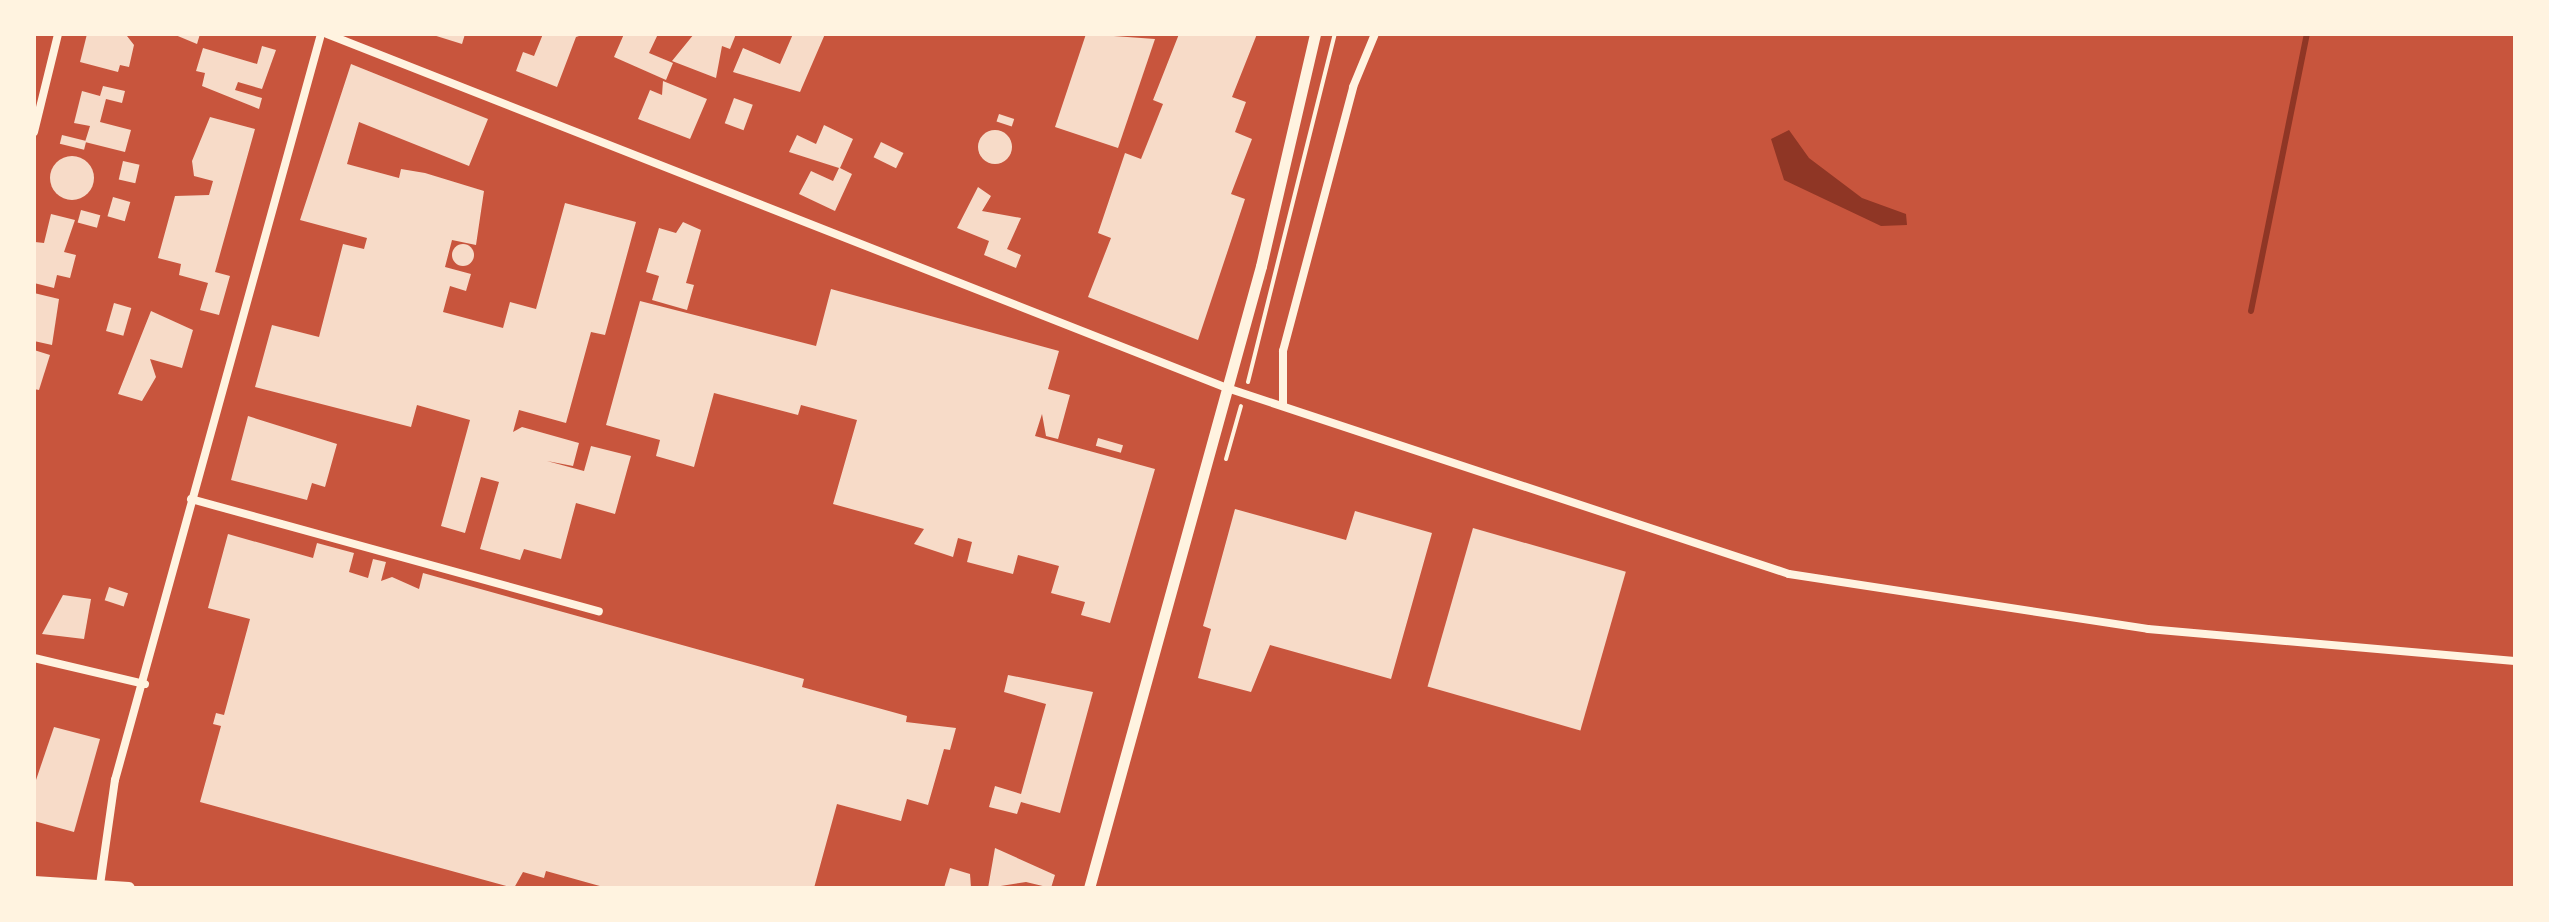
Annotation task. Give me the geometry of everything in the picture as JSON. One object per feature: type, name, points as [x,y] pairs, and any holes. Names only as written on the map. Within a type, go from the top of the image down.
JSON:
[{"type":"main road","points":[[34,882],[129,888]]},
{"type":"street","points":[[34,132],[58,34]]},
{"type":"street","points":[[100,885],[115,780],[145,684],[191,499],[324,34],[1227,388],[1789,574],[2148,629],[2515,661]]},
{"type":"street","points":[[1089,888],[1227,388],[1315,34]]},
{"type":"street","points":[[1283,405],[1283,351],[1353,87],[1375,34]]},
{"type":"street","points":[[191,499],[599,611]]},
{"type":"street","points":[[34,658],[145,684]]},
{"type":"shaded area","points":[[1789,130],[1809,158],[1862,198],[1906,214],[1907,225],[1881,226],[1784,180],[1771,139]]},
{"type":"building","points":[[87,34],[127,36],[134,45],[129,67],[120,65],[118,72],[80,62]]},
{"type":"building","points":[[173,34],[200,34],[197,44]]},
{"type":"building","points":[[430,34],[465,34],[462,44]]},
{"type":"building","points":[[543,34],[585,34],[576,37],[557,87],[516,71],[523,52],[534,56]]},
{"type":"building","points":[[624,34],[658,34],[649,53],[673,63],[666,80],[614,57]]},
{"type":"building","points":[[694,34],[736,34],[730,49],[722,46],[716,78],[672,61]]},
{"type":"building","points":[[793,34],[825,34],[800,92],[733,72],[743,48],[780,64]]},
{"type":"building","points":[[1086,34],[1155,39],[1118,148],[1055,127]]},
{"type":"building","points":[[1179,34],[1257,34],[1232,97],[1246,102],[1235,132],[1252,139],[1231,194],[1245,199],[1198,340],[1088,297],[1111,238],[1098,233],[1125,153],[1141,159],[1163,104],[1153,100]]},
{"type":"building","points":[[262,46],[276,50],[262,89],[238,82],[235,90],[262,98],[259,109],[202,86],[205,73],[196,71],[203,48],[257,64]]},
{"type":"building","points":[[351,64],[488,119],[469,166],[359,122],[347,164],[399,178],[401,169],[425,173],[484,191],[476,245],[452,240],[445,267],[471,274],[466,291],[450,286],[443,312],[503,328],[510,302],[536,309],[565,203],[636,222],[605,335],[591,332],[566,423],[519,410],[513,432],[522,427],[579,443],[573,466],[547,461],[584,471],[591,446],[631,456],[615,514],[576,503],[561,559],[524,549],[520,560],[480,549],[499,482],[481,477],[465,533],[441,526],[470,420],[417,405],[411,427],[255,387],[272,325],[319,337],[343,244],[364,249],[367,238],[300,220]]},
{"type":"building","points":[[663,81],[707,99],[690,139],[638,119],[650,90],[662,95]]},
{"type":"building","points":[[103,86],[125,91],[122,103],[106,99],[100,122],[131,130],[125,152],[85,142],[90,126],[74,123],[82,91],[100,96]]},
{"type":"building","points":[[734,98],[753,105],[744,130],[725,123]]},
{"type":"building","points":[[999,114],[1014,119],[1012,127],[997,122]]},
{"type":"building","points":[[210,117],[255,129],[215,272],[230,276],[219,315],[200,310],[208,283],[179,275],[181,264],[158,258],[175,196],[209,195],[213,181],[194,176],[192,161]]},
{"type":"building","points":[[824,125],[853,139],[840,168],[852,174],[835,211],[799,194],[811,171],[833,181],[839,168],[789,152],[797,135],[816,144]]},
{"type":"building","points":[[995,130],[1007,135],[1012,147],[1007,159],[995,164],[983,159],[978,147],[983,135]]},
{"type":"building","points":[[62,135],[86,141],[84,150],[60,144]]},
{"type":"building","points":[[881,142],[903,153],[896,168],[874,157]]},
{"type":"building","points":[[72,156],[88,162],[94,178],[88,194],[72,200],[56,194],[50,178],[56,162]]},
{"type":"building","points":[[123,161],[140,165],[135,183],[119,180]]},
{"type":"building","points":[[978,187],[991,196],[982,211],[1021,218],[1007,249],[1021,255],[1016,268],[984,255],[989,241],[957,228]]},
{"type":"building","points":[[113,197],[130,202],[125,221],[107,216]]},
{"type":"building","points":[[81,210],[100,215],[97,228],[78,223]]},
{"type":"building","points":[[51,214],[75,220],[64,252],[76,255],[70,278],[57,275],[54,288],[34,283],[35,242],[44,243]]},
{"type":"building","points":[[683,222],[701,230],[686,283],[694,285],[687,310],[652,300],[659,276],[646,272],[659,228],[676,233]]},
{"type":"building","points":[[459,244],[467,244],[474,255],[467,266],[459,266],[452,259],[452,251]]},
{"type":"building","points":[[831,289],[1059,351],[1048,389],[1070,395],[1058,439],[1046,436],[1042,414],[1035,436],[1155,469],[1110,623],[1081,615],[1085,602],[1051,593],[1059,566],[1018,555],[1013,574],[967,562],[972,542],[958,538],[953,557],[914,544],[924,529],[833,504],[857,420],[801,405],[798,415],[714,393],[694,467],[656,456],[660,440],[606,425],[640,301],[816,346]]},
{"type":"building","points":[[34,293],[59,299],[52,345],[34,341]]},
{"type":"building","points":[[114,303],[131,308],[123,336],[106,331]]},
{"type":"building","points":[[151,311],[193,330],[182,368],[150,359],[156,377],[142,401],[118,394]]},
{"type":"building","points":[[34,350],[50,355],[39,390],[34,389]]},
{"type":"building","points":[[248,416],[337,444],[325,487],[312,483],[307,500],[231,480]]},
{"type":"building","points":[[1098,438],[1123,445],[1121,453],[1096,446]]},
{"type":"building","points":[[1235,509],[1346,540],[1355,511],[1432,533],[1391,679],[1270,645],[1251,692],[1198,678],[1211,629],[1203,626]]},
{"type":"building","points":[[1473,528],[1626,572],[1580,730],[1428,687]]},
{"type":"building","points":[[228,534],[313,558],[317,543],[354,553],[349,572],[368,578],[373,559],[386,562],[381,581],[392,577],[419,589],[423,573],[804,679],[802,687],[907,716],[906,722],[956,728],[950,750],[944,749],[928,805],[907,799],[901,821],[837,804],[814,888],[607,888],[546,871],[544,878],[523,872],[514,888],[200,802],[221,726],[213,724],[216,713],[224,715],[250,619],[208,608]]},
{"type":"building","points":[[109,587],[128,593],[124,606],[105,600]]},
{"type":"building","points":[[63,595],[91,599],[84,639],[42,634]]},
{"type":"building","points":[[1008,675],[1093,692],[1060,813],[1021,802],[1017,814],[989,807],[995,786],[1021,794],[1046,704],[1004,692]]},
{"type":"building","points":[[54,727],[100,739],[74,832],[34,821],[34,786]]},
{"type":"building","points":[[995,848],[1055,875],[1051,888],[1026,882],[988,888]]},
{"type":"building","points":[[950,868],[970,874],[971,888],[944,888]]},
{"type":"waterway","points":[[2251,311],[2307,34]]}]
